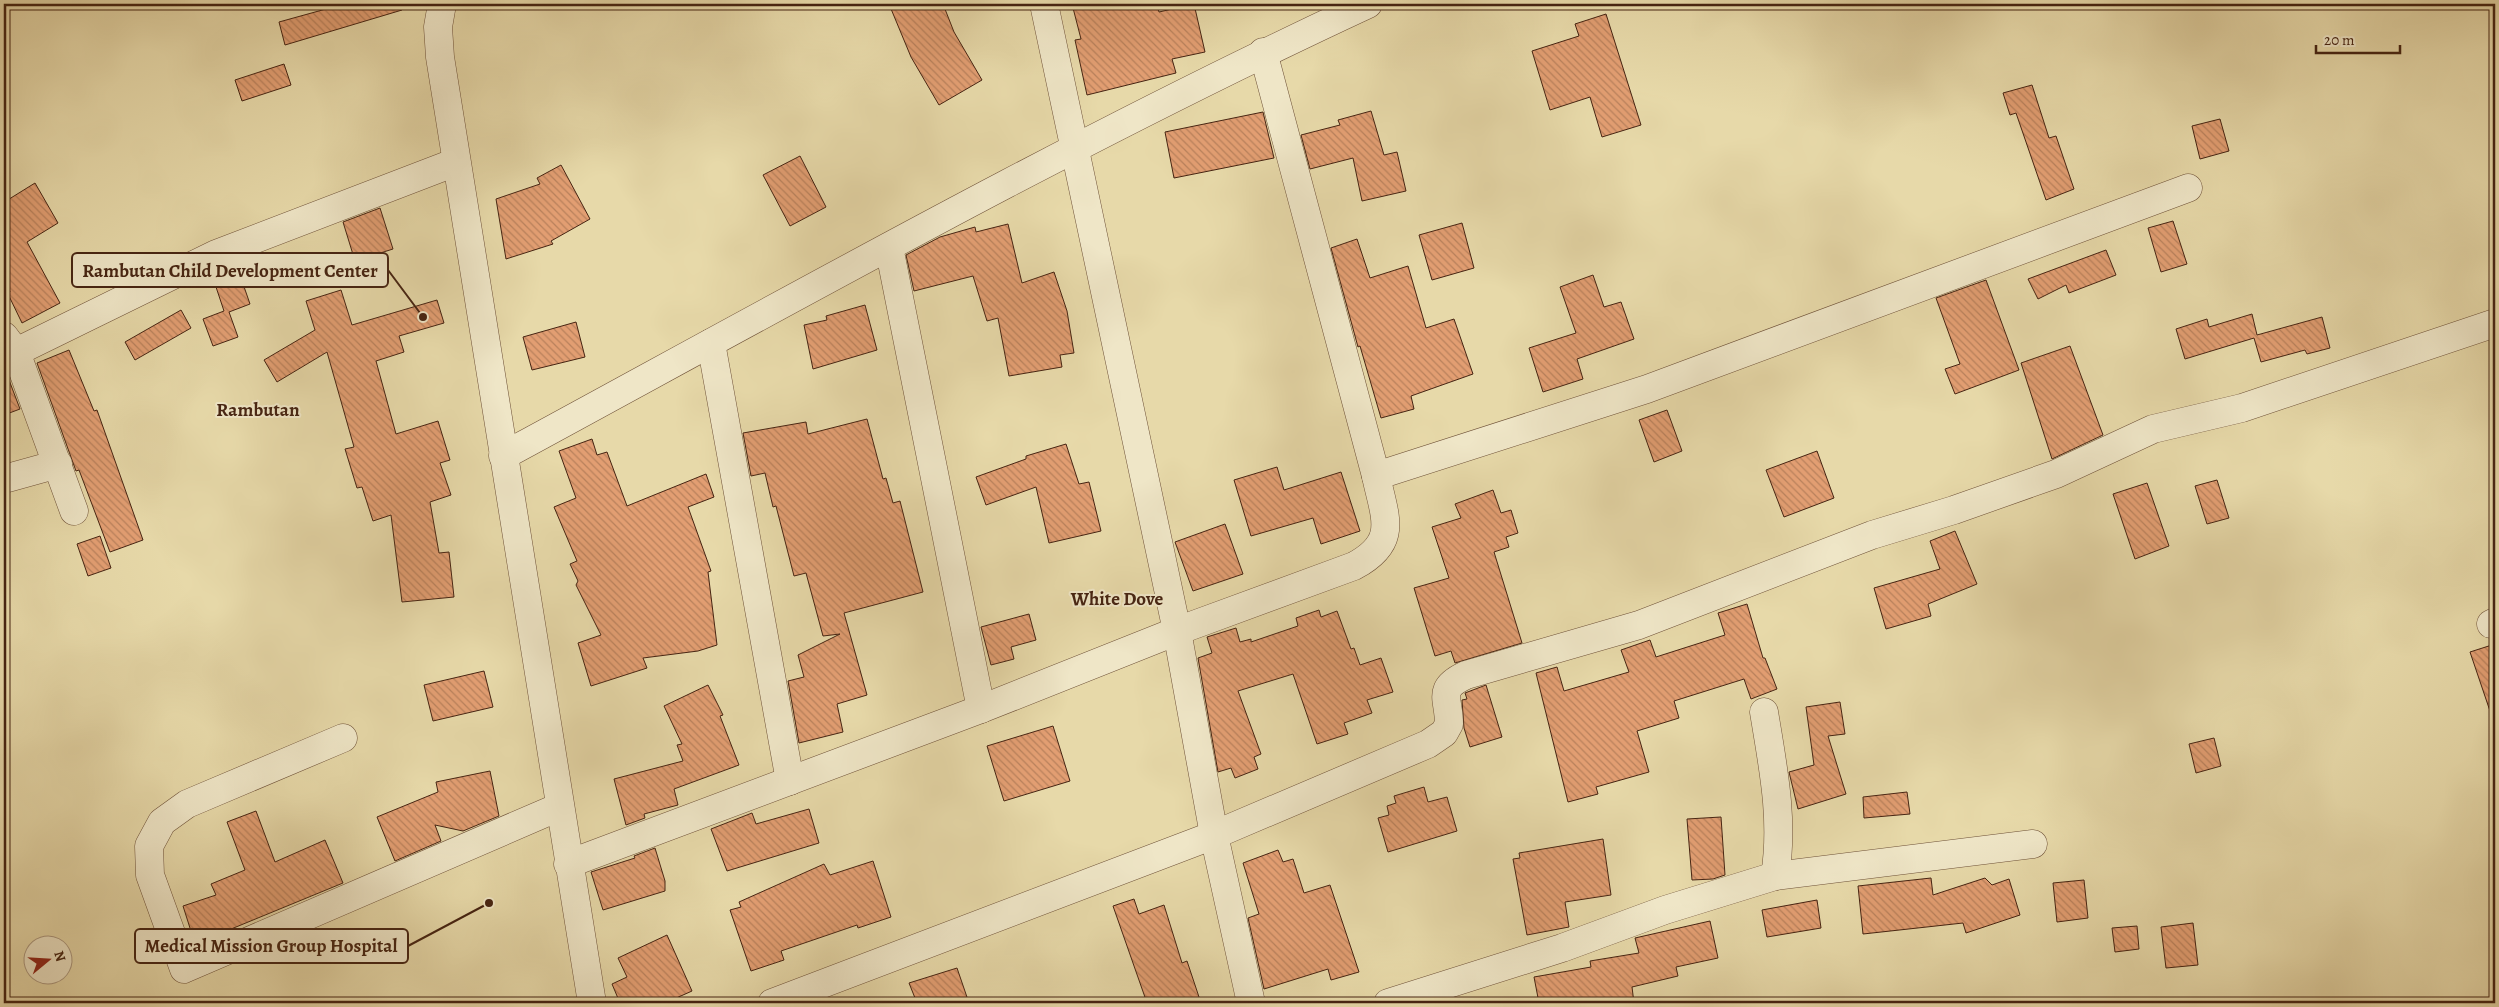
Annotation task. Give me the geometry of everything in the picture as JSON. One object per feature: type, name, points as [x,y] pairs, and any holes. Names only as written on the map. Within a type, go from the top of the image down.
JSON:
[{"type":"street","points":[[440,4],[438,27],[440,57],[568,864],[592,1003]]},
{"type":"street","points":[[1044,4],[1177,631],[1214,835],[1251,1003]]},
{"type":"street","points":[[503,456],[1074,147],[1263,52],[1368,4]]},
{"type":"street","points":[[568,864],[981,710],[1177,631],[1354,566],[1375,553],[1384,540],[1385,521],[1376,476],[1263,52]]},
{"type":"street","points":[[74,511],[58,464],[10,344],[216,254],[456,162]]},
{"type":"street","points":[[1376,476],[1647,388],[2188,188]]},
{"type":"street","points":[[889,247],[981,710]]},
{"type":"street","points":[[772,1003],[1214,835],[1428,744],[1444,733],[1449,724],[1445,696],[1447,688],[1455,680],[1466,675],[1640,625],[1872,534],[1954,510],[2056,474],[2153,429],[2242,408],[2495,323]]},
{"type":"street","points":[[711,344],[790,781]]},
{"type":"street","points":[[4,479],[58,464]]},
{"type":"street","points":[[1764,712],[1779,812],[1780,847],[1775,876]]},
{"type":"street","points":[[342,738],[187,804],[162,822],[149,846],[150,875],[184,969],[559,807]]},
{"type":"street","points":[[1388,1003],[1562,948],[1665,910],[1775,876],[2033,844]]},
{"type":"building","points":[[344,4],[401,4],[402,10],[285,45],[279,22]]},
{"type":"building","points":[[889,4],[943,4],[954,32],[982,80],[939,105],[911,57]]},
{"type":"building","points":[[1072,4],[1157,4],[1159,12],[1194,4],[1205,52],[1172,59],[1176,73],[1087,95],[1075,40],[1081,39]]},
{"type":"building","points":[[1606,14],[1641,125],[1602,137],[1590,97],[1550,110],[1532,51],[1579,36],[1575,24]]},
{"type":"building","points":[[284,64],[291,85],[242,101],[235,80]]},
{"type":"building","points":[[2032,85],[2049,138],[2056,136],[2074,189],[2046,200],[2016,113],[2010,115],[2003,93]]},
{"type":"building","points":[[1371,111],[1384,155],[1397,152],[1406,191],[1362,201],[1353,158],[1310,169],[1301,135],[1340,125],[1338,120]]},
{"type":"building","points":[[1263,112],[1274,158],[1174,178],[1165,132]]},
{"type":"building","points":[[2220,119],[2229,151],[2200,159],[2192,126]]},
{"type":"building","points":[[800,156],[826,207],[790,226],[763,175]]},
{"type":"building","points":[[561,165],[590,219],[551,241],[553,244],[506,259],[496,199],[540,184],[537,178]]},
{"type":"building","points":[[35,183],[58,223],[27,242],[60,303],[22,323],[8,294],[10,292],[4,273],[4,197],[6,201]]},
{"type":"building","points":[[380,208],[393,249],[355,261],[343,222]]},
{"type":"building","points":[[2173,221],[2187,264],[2161,272],[2148,228]]},
{"type":"building","points":[[1462,223],[1474,268],[1432,280],[1419,235]]},
{"type":"building","points":[[1008,224],[1022,283],[1054,272],[1067,311],[1074,353],[1060,355],[1062,367],[1009,376],[998,318],[987,321],[973,276],[914,291],[906,255],[940,237],[975,227],[976,232]]},
{"type":"building","points":[[1357,239],[1370,278],[1408,266],[1426,328],[1454,319],[1473,374],[1411,396],[1414,409],[1381,418],[1360,346],[1358,347],[1331,248]]},
{"type":"building","points":[[2106,250],[2116,275],[2069,293],[2066,285],[2038,299],[2028,279]]},
{"type":"building","points":[[1593,275],[1604,307],[1621,302],[1634,339],[1577,359],[1583,379],[1543,392],[1529,348],[1576,333],[1560,287]]},
{"type":"building","points":[[241,278],[250,304],[229,312],[238,337],[213,346],[203,319],[224,311],[216,287]]},
{"type":"building","points":[[1986,280],[2019,370],[1955,394],[1945,369],[1960,364],[1936,298]]},
{"type":"building","points":[[341,290],[352,325],[437,300],[444,323],[399,336],[404,352],[376,361],[396,434],[438,421],[450,460],[440,463],[451,495],[430,502],[439,553],[449,552],[454,597],[402,602],[391,515],[373,521],[362,487],[357,488],[345,449],[354,447],[327,352],[277,382],[264,360],[315,330],[306,301]]},
{"type":"building","points":[[865,305],[877,350],[813,369],[804,325],[827,320],[826,316]]},
{"type":"building","points":[[181,310],[191,328],[135,360],[125,342]]},
{"type":"building","points":[[2252,314],[2257,335],[2322,317],[2330,348],[2307,354],[2305,350],[2261,362],[2254,338],[2185,359],[2176,329],[2207,319],[2209,327]]},
{"type":"building","points":[[576,322],[585,357],[532,370],[523,337]]},
{"type":"building","points":[[2070,346],[2103,435],[2052,459],[2021,363]]},
{"type":"building","points":[[69,350],[94,411],[97,410],[143,540],[110,552],[79,470],[76,471],[37,363]]},
{"type":"building","points":[[9,380],[20,409],[4,415],[4,382]]},
{"type":"building","points":[[1667,410],[1682,451],[1654,462],[1639,420]]},
{"type":"building","points":[[867,419],[883,479],[886,478],[893,503],[900,501],[923,592],[844,613],[867,695],[837,704],[843,732],[799,743],[788,681],[804,677],[798,655],[840,634],[823,636],[806,573],[794,576],[776,506],[773,507],[765,473],[751,476],[743,433],[806,422],[808,434]]},
{"type":"building","points":[[592,439],[597,455],[607,452],[627,506],[706,474],[714,497],[688,507],[711,571],[708,572],[717,645],[698,651],[643,658],[647,668],[591,686],[578,643],[601,635],[576,585],[578,581],[570,564],[577,561],[554,507],[576,498],[559,451]]},
{"type":"building","points":[[1066,444],[1079,484],[1089,482],[1101,531],[1049,543],[1036,487],[986,505],[976,477],[1026,459],[1026,456]]},
{"type":"building","points":[[1817,451],[1834,498],[1784,517],[1766,470]]},
{"type":"building","points":[[1277,467],[1284,490],[1341,472],[1360,531],[1321,544],[1313,518],[1251,536],[1234,480]]},
{"type":"building","points":[[2217,480],[2229,518],[2207,524],[2195,486]]},
{"type":"building","points":[[2147,483],[2169,546],[2135,559],[2113,494]]},
{"type":"building","points":[[1493,490],[1501,513],[1511,510],[1518,533],[1506,537],[1509,547],[1494,552],[1522,643],[1455,663],[1451,651],[1435,656],[1414,588],[1449,578],[1432,527],[1461,518],[1455,504]]},
{"type":"building","points":[[1225,524],[1243,574],[1193,591],[1175,542]]},
{"type":"building","points":[[1955,531],[1977,584],[1928,604],[1931,616],[1886,629],[1874,588],[1940,569],[1930,541]]},
{"type":"building","points":[[100,536],[111,568],[88,576],[77,544]]},
{"type":"building","points":[[1747,604],[1763,658],[1765,658],[1777,689],[1751,699],[1744,679],[1674,701],[1679,718],[1637,731],[1649,772],[1596,787],[1598,794],[1568,802],[1536,673],[1557,667],[1564,691],[1629,672],[1621,650],[1650,640],[1656,657],[1725,635],[1718,613]]},
{"type":"building","points":[[1319,610],[1321,617],[1337,611],[1351,649],[1354,648],[1360,665],[1381,658],[1393,692],[1367,700],[1372,713],[1344,723],[1348,734],[1317,744],[1293,674],[1238,691],[1261,754],[1254,757],[1258,769],[1235,778],[1231,768],[1218,772],[1198,658],[1212,653],[1207,637],[1236,628],[1240,642],[1251,639],[1251,642],[1298,626],[1296,618]]},
{"type":"building","points":[[1029,614],[1036,640],[1011,647],[1014,659],[991,665],[981,627]]},
{"type":"building","points":[[2495,644],[2495,714],[2491,714],[2470,652]]},
{"type":"building","points":[[484,671],[493,707],[433,721],[424,685]]},
{"type":"building","points":[[708,685],[723,715],[720,716],[739,765],[674,789],[678,805],[644,814],[645,818],[626,825],[614,779],[683,761],[677,745],[682,744],[664,706]]},
{"type":"building","points":[[1486,685],[1502,737],[1470,747],[1464,728],[1462,700],[1467,699],[1465,693]]},
{"type":"building","points":[[1840,702],[1845,734],[1828,736],[1846,794],[1798,809],[1789,772],[1814,765],[1806,707]]},
{"type":"building","points":[[1053,726],[1070,781],[1004,801],[987,746]]},
{"type":"building","points":[[2214,738],[2221,766],[2196,773],[2189,744]]},
{"type":"building","points":[[490,771],[499,816],[463,831],[435,825],[441,841],[395,861],[377,817],[438,792],[436,782]]},
{"type":"building","points":[[1424,787],[1428,802],[1447,797],[1457,831],[1388,852],[1378,818],[1389,815],[1387,806],[1396,803],[1394,796]]},
{"type":"building","points":[[1907,792],[1910,814],[1864,818],[1863,797]]},
{"type":"building","points":[[809,809],[819,843],[727,871],[711,829],[752,813],[756,824]]},
{"type":"building","points":[[256,811],[275,862],[325,840],[343,883],[219,934],[219,937],[196,947],[183,906],[216,895],[211,884],[245,870],[227,822]]},
{"type":"building","points":[[1721,817],[1725,875],[1713,879],[1692,880],[1687,819]]},
{"type":"building","points":[[1603,839],[1611,895],[1565,902],[1569,927],[1527,935],[1513,859],[1520,858],[1519,853]]},
{"type":"building","points":[[655,848],[665,881],[665,891],[603,910],[591,872],[635,858],[634,856]]},
{"type":"building","points":[[1278,850],[1283,862],[1293,859],[1304,893],[1330,885],[1359,972],[1331,980],[1328,969],[1264,989],[1248,918],[1259,914],[1243,863]]},
{"type":"building","points":[[873,861],[891,917],[858,928],[857,925],[781,951],[784,960],[751,971],[730,910],[741,907],[739,902],[824,864],[830,875]]},
{"type":"building","points":[[1931,878],[1933,895],[1985,878],[1992,885],[2009,879],[2020,915],[1966,933],[1963,923],[1863,934],[1858,886]]},
{"type":"building","points":[[2084,880],[2088,918],[2057,922],[2053,883]]},
{"type":"building","points":[[1134,899],[1139,914],[1164,905],[1182,963],[1187,961],[1201,1003],[1147,1003],[1113,906]]},
{"type":"building","points":[[1817,900],[1821,928],[1767,937],[1762,910]]},
{"type":"building","points":[[1710,921],[1718,958],[1676,967],[1678,976],[1632,987],[1634,1003],[1539,1003],[1534,977],[1591,967],[1590,961],[1639,953],[1635,938]]},
{"type":"building","points":[[2193,923],[2198,965],[2166,968],[2161,927]]},
{"type":"building","points":[[2137,926],[2139,949],[2115,952],[2112,928]]},
{"type":"building","points":[[667,935],[692,991],[665,1003],[620,1003],[612,984],[627,977],[618,958]]},
{"type":"building","points":[[957,968],[969,1003],[917,1003],[909,983]]},
{"type":"place","name":"Rambutan Child Development Center","points":[[423,317]]},
{"type":"place","name":"Medical Mission Group Hospital","points":[[489,903]]},
{"type":"district","name":"Rambutan","points":[[258,409]]},
{"type":"district","name":"White Dove","points":[[1117,598]]}]
